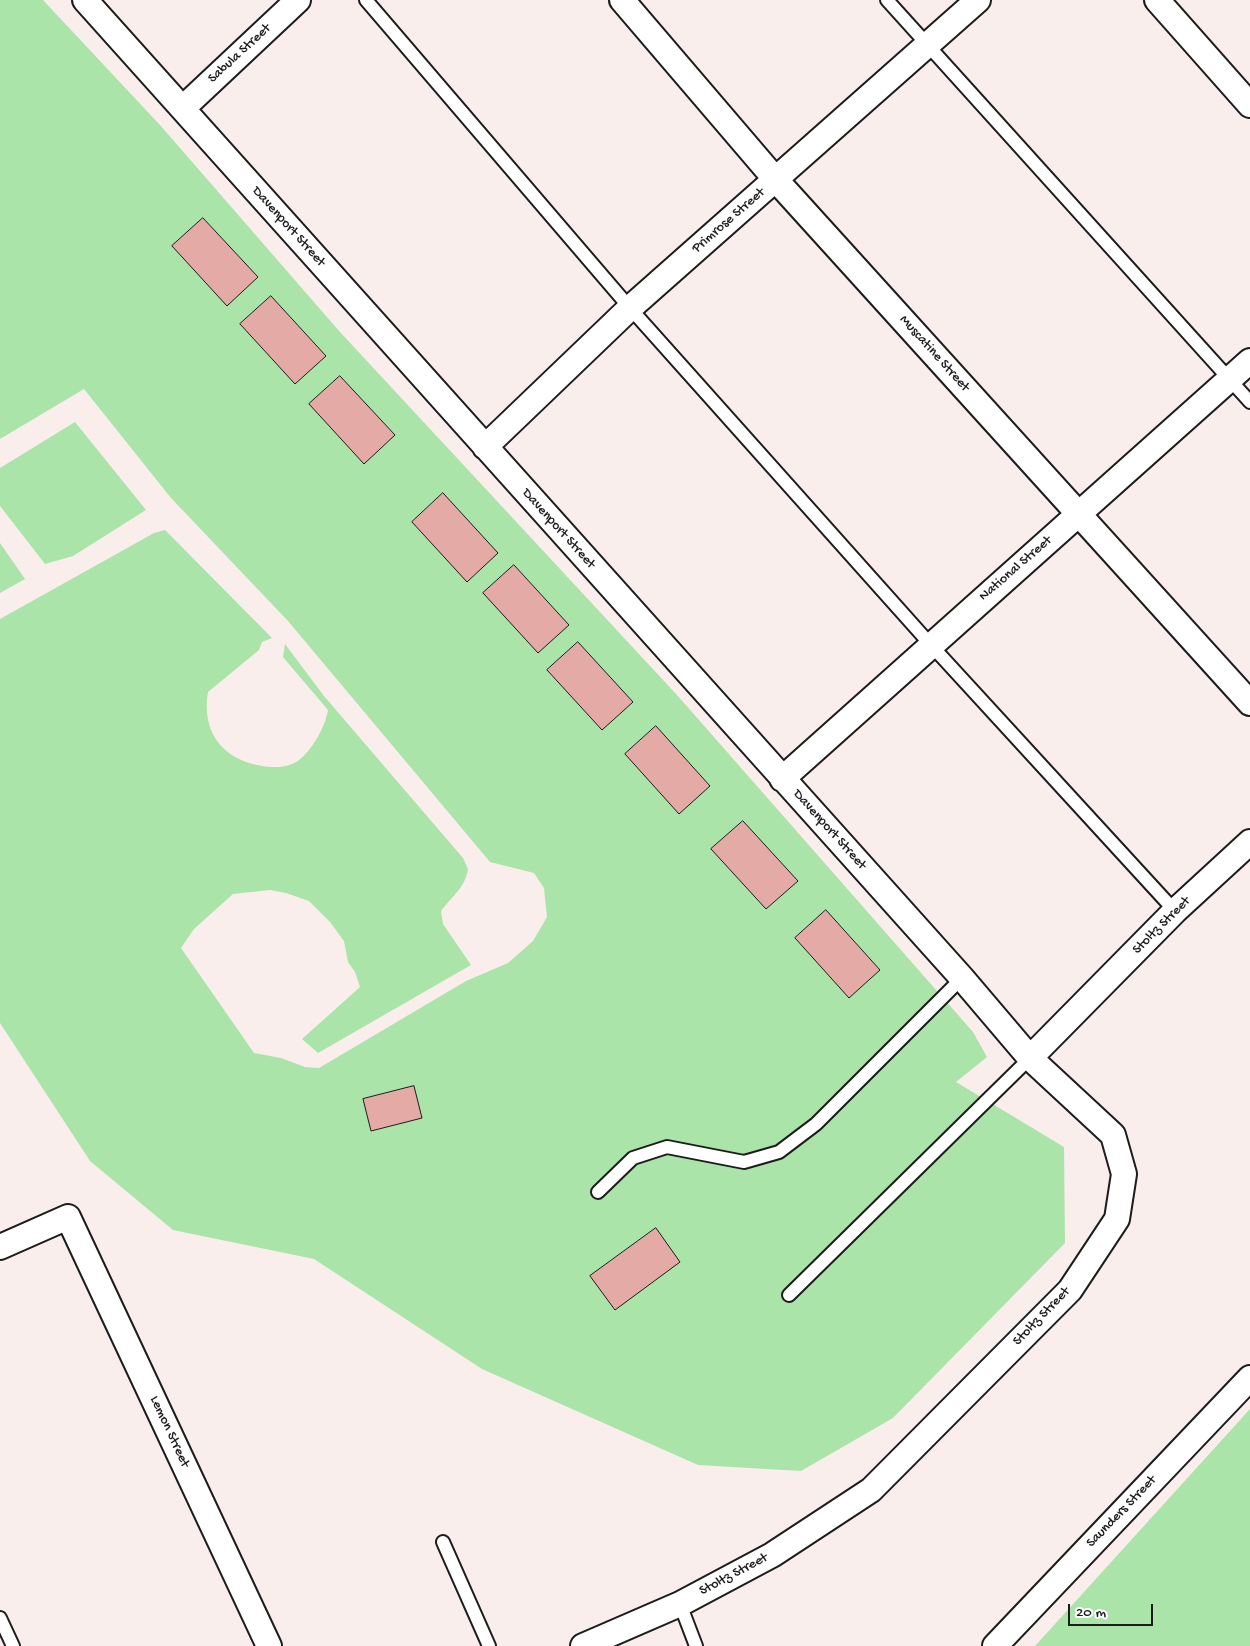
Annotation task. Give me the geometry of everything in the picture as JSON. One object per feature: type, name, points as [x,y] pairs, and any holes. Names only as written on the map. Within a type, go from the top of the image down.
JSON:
[{"type":"street","name":"Davenport Street","points":[[85,0],[962,978],[1030,1058]]},
{"type":"street","name":"Sabula Street","points":[[182,108],[298,0]]},
{"type":"street","name":"Muscatine Street","points":[[622,0],[776,180],[1250,704]]},
{"type":"street","name":"Primrose Street","points":[[485,446],[630,308],[978,0]]},
{"type":"street","points":[[1157,0],[1250,105]]},
{"type":"street","name":"National Street","points":[[782,779],[1250,361]]},
{"type":"street","name":"Stoltz Street","points":[[583,1646],[680,1604],[772,1555],[871,1490],[1070,1290],[1116,1219],[1124,1174],[1113,1135],[1030,1058],[1175,911],[1250,842]]},
{"type":"street","name":"Lemon Street","points":[[0,1247],[68,1217],[269,1646]]},
{"type":"street","name":"Saunders Street","points":[[995,1646],[1250,1378]]},
{"type":"lane","points":[[366,0],[630,308],[930,645],[1175,911]]},
{"type":"lane","points":[[887,0],[1250,402]]},
{"type":"lane","points":[[598,1192],[632,1158],[667,1147],[744,1162],[780,1152],[816,1124],[962,978]]},
{"type":"lane","points":[[789,1295],[1030,1058]]},
{"type":"lane","points":[[443,1542],[489,1646]]},
{"type":"lane","points":[[680,1604],[696,1646]]},
{"type":"lane","points":[[0,1618],[13,1646]]},
{"type":"green space","points":[[0,0],[43,0],[160,125],[340,332],[677,695],[973,1032],[987,1057],[956,1082],[1064,1147],[1065,1243],[893,1418],[801,1471],[698,1465],[482,1369],[314,1259],[173,1230],[90,1161],[0,1023],[0,619],[154,533],[165,530],[272,638],[262,642],[259,650],[208,692],[208,720],[218,742],[236,758],[248,763],[271,767],[281,767],[295,763],[314,744],[328,710],[283,657],[285,644],[324,696],[463,858],[468,869],[461,887],[441,911],[443,924],[471,965],[318,1053],[302,1039],[360,987],[355,972],[348,962],[344,941],[330,922],[309,901],[270,890],[233,894],[194,929],[181,948],[254,1053],[281,1058],[305,1067],[319,1068],[466,981],[508,963],[533,941],[547,917],[544,888],[534,873],[490,862],[288,621],[171,498],[84,389],[0,439]]},
{"type":"green space","points":[[75,422],[146,510],[73,556],[45,564],[0,506],[0,468]]},
{"type":"green space","points":[[0,543],[25,579],[0,593]]},
{"type":"green space","points":[[1250,1409],[1250,1646],[1035,1646]]},
{"type":"building","points":[[203,218],[258,277],[227,306],[172,246]]},
{"type":"building","points":[[271,296],[326,356],[295,384],[240,324]]},
{"type":"building","points":[[340,376],[395,435],[364,464],[309,404]]},
{"type":"building","points":[[443,493],[498,553],[467,582],[412,522]]},
{"type":"building","points":[[514,565],[569,625],[538,653],[483,593]]},
{"type":"building","points":[[578,642],[633,702],[602,730],[547,670]]},
{"type":"building","points":[[656,726],[710,786],[679,814],[625,754]]},
{"type":"building","points":[[743,821],[798,881],[766,909],[711,849]]},
{"type":"building","points":[[826,910],[880,970],[849,998],[795,938]]},
{"type":"building","points":[[414,1086],[422,1118],[371,1131],[363,1099]]},
{"type":"building","points":[[656,1228],[680,1262],[615,1310],[590,1276]]}]
